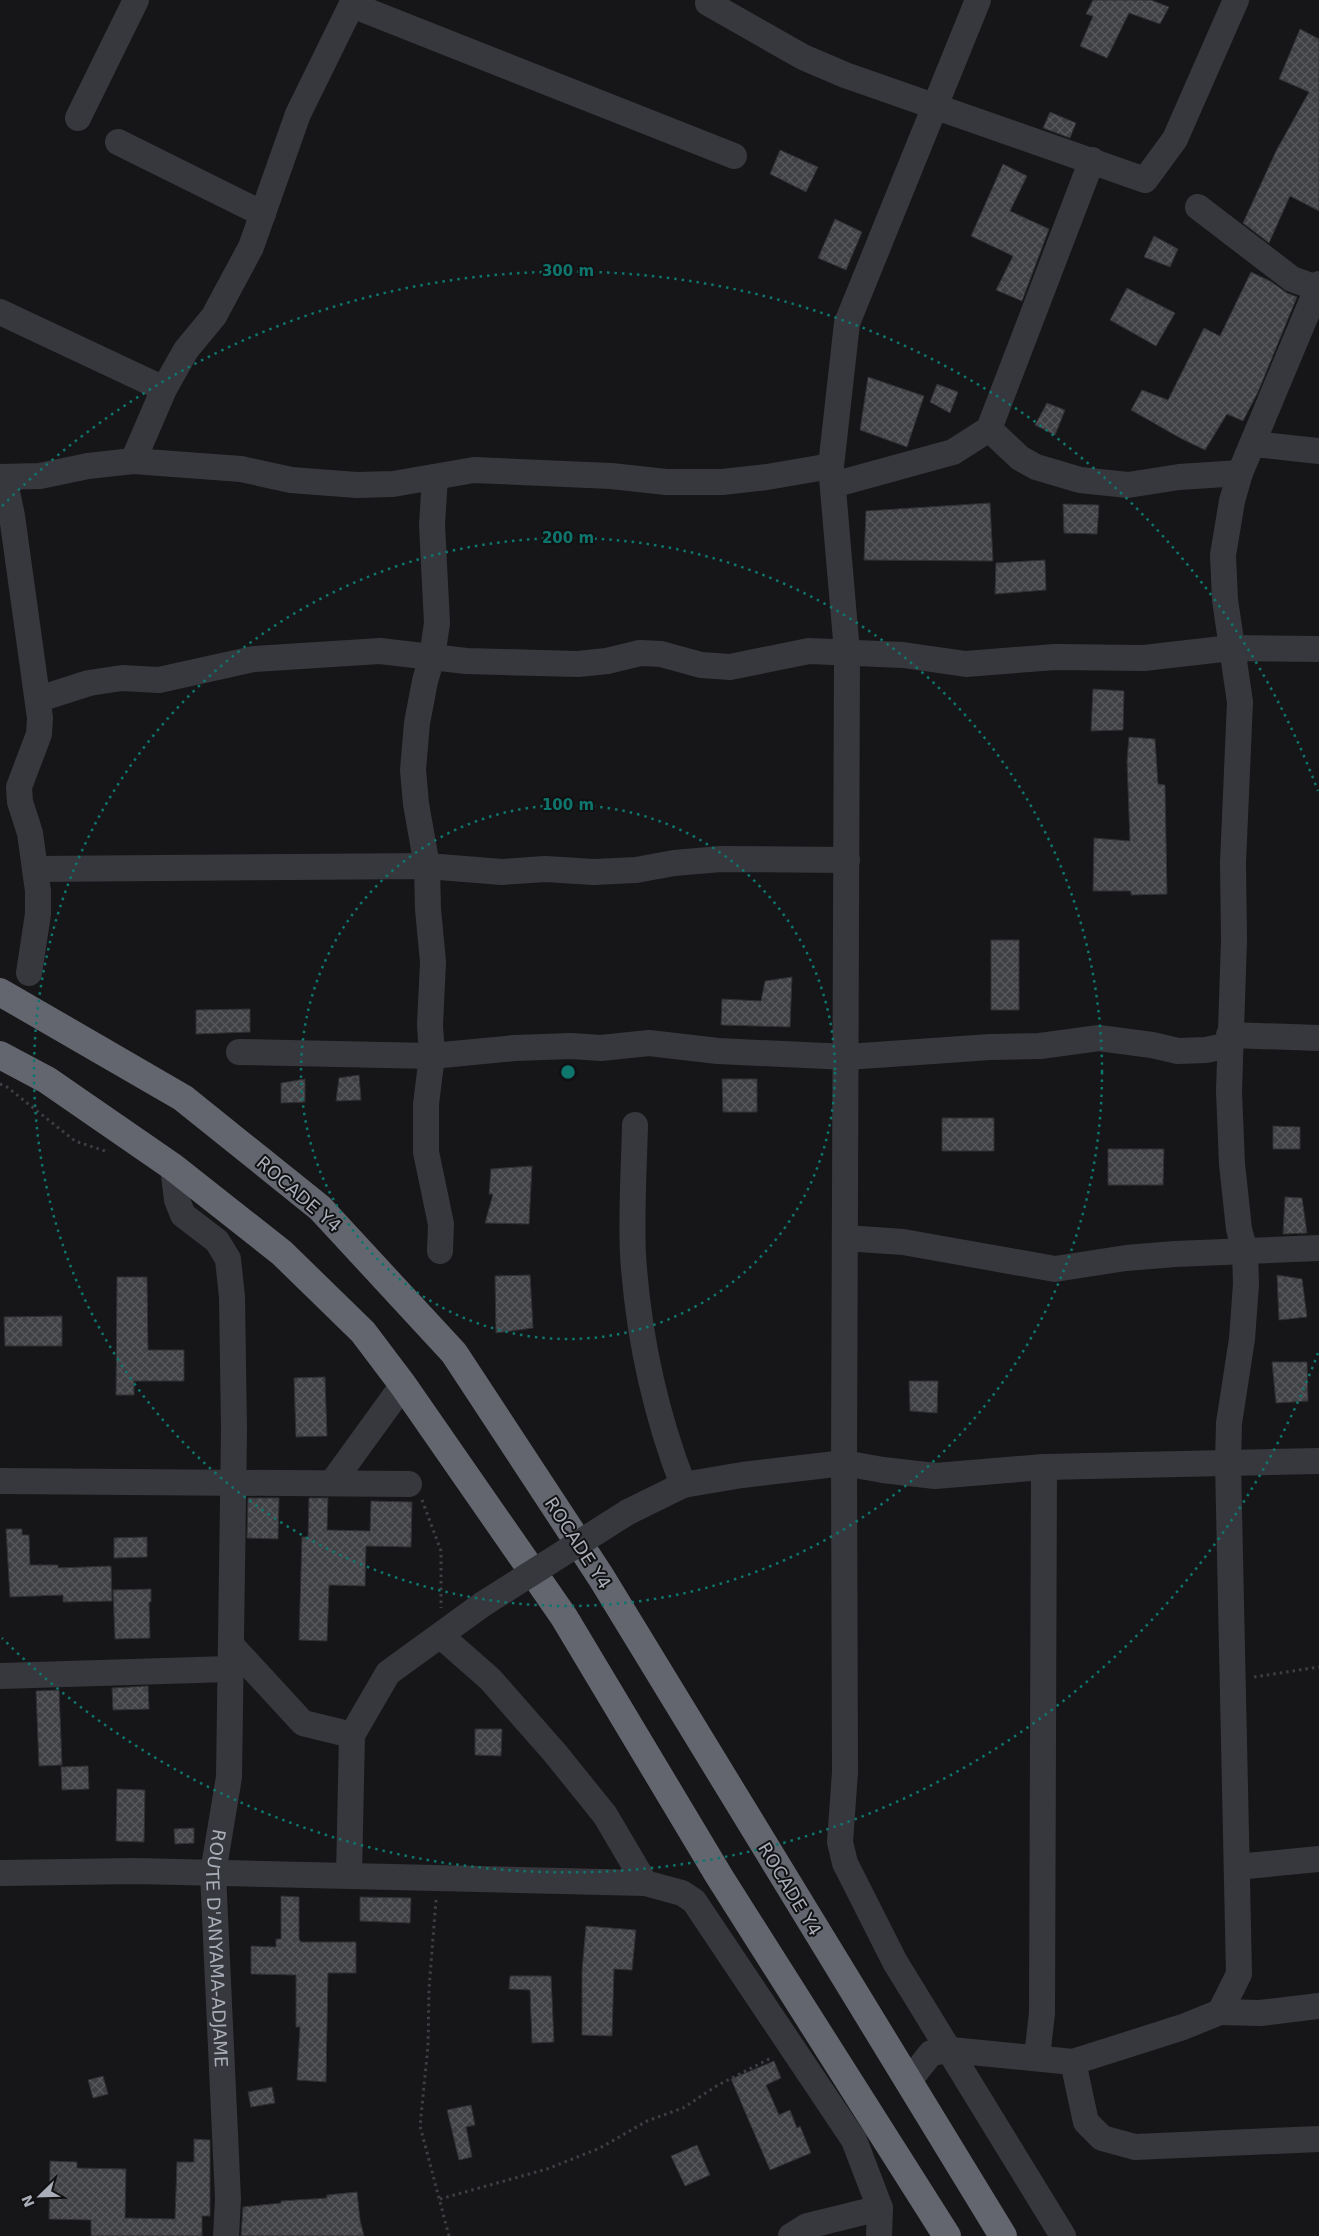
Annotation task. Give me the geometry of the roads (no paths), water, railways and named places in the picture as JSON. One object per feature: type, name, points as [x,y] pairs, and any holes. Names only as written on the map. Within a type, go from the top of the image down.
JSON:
[{"type":"highway","name":"ROCADE Y4","points":[[0,992],[183,1098],[320,1208],[454,1354],[601,1577],[1003,2236]]},
{"type":"highway","points":[[0,1055],[48,1080],[173,1167],[282,1253],[363,1332],[403,1385],[564,1617],[718,1876],[948,2236]]},
{"type":"street","points":[[78,118],[136,0]]},
{"type":"street","points":[[978,0],[847,322],[832,476],[847,652],[844,1463],[846,1772],[840,1842],[845,1863],[895,1962],[1063,2236]]},
{"type":"street","points":[[708,2],[803,57],[896,94],[1092,160],[1145,180],[1175,139],[1236,0]]},
{"type":"street","points":[[133,461],[164,389],[186,350],[214,316],[251,247],[298,114],[353,3],[734,156]]},
{"type":"street","points":[[118,142],[263,214]]},
{"type":"street","points":[[29,973],[38,914],[38,891],[30,833],[20,802],[19,787],[39,734],[39,699],[33,674],[12,516],[2,477],[40,476],[88,466],[133,461],[241,469],[291,480],[356,485],[393,484],[474,470],[611,476],[666,482],[722,482],[767,477],[832,476],[953,452],[989,429],[1092,160]]},
{"type":"street","points":[[1198,207],[1292,279],[1318,286],[1268,403],[1254,444],[1240,473],[1232,501],[1223,554],[1225,600],[1240,702],[1233,863],[1234,940],[1229,1040],[1229,1091],[1232,1164],[1239,1229],[1245,1252],[1246,1284],[1242,1330],[1229,1423],[1228,1462],[1239,1974],[1220,2012]]},
{"type":"street","points":[[0,312],[164,389]]},
{"type":"street","points":[[989,429],[1020,458],[1036,467],[1080,480],[1128,485],[1179,477],[1240,473]]},
{"type":"street","points":[[1254,444],[1319,451]]},
{"type":"street","points":[[435,477],[432,525],[437,623],[432,657],[425,681],[417,723],[413,770],[416,804],[428,866],[428,909],[433,962],[430,1025],[432,1056],[426,1104],[426,1152],[440,1224],[440,1251]]},
{"type":"street","points":[[39,699],[89,683],[122,678],[159,680],[254,659],[380,651],[466,661],[578,664],[607,661],[640,653],[654,653],[701,665],[730,667],[808,651],[903,655],[966,664],[1055,657],[1144,658],[1231,648],[1319,649]]},
{"type":"street","points":[[35,869],[428,866],[502,872],[546,869],[594,872],[636,870],[674,862],[722,859],[847,860]]},
{"type":"street","points":[[239,1052],[432,1056],[515,1048],[571,1046],[601,1048],[649,1043],[718,1051],[847,1057],[990,1047],[1040,1046],[1099,1038],[1152,1045],[1178,1051],[1206,1050],[1229,1040],[1319,1038]]},
{"type":"street","points":[[635,1125],[633,1254],[645,1347],[666,1442],[683,1485]]},
{"type":"street","name":"ROUTE D'ANYAMA-ADJAME","points":[[173,1167],[177,1200],[183,1215],[217,1242],[228,1259],[232,1297],[234,1482],[229,1777],[213,1873],[228,2199],[226,2236]]},
{"type":"street","points":[[846,1238],[904,1242],[1055,1269],[1165,1255],[1319,1248]]},
{"type":"street","points":[[332,1483],[403,1385]]},
{"type":"street","points":[[348,1875],[352,1736],[388,1674],[482,1604],[628,1512],[683,1485],[742,1474],[844,1463],[935,1476],[1044,1466],[1319,1462]]},
{"type":"street","points":[[1037,2057],[1042,2013],[1044,1466]]},
{"type":"street","points":[[0,1481],[410,1484]]},
{"type":"street","points":[[441,1636],[490,1679],[555,1753],[605,1815],[645,1883]]},
{"type":"street","points":[[0,1676],[231,1657],[302,1723],[352,1736]]},
{"type":"street","points":[[1237,1867],[1319,1859]]},
{"type":"street","points":[[0,1873],[135,1871],[645,1883],[682,1893],[694,1901],[854,2140],[880,2208],[879,2236]]},
{"type":"street","points":[[908,2082],[931,2053],[950,2050],[1074,2062],[1183,2028],[1220,2012],[1260,2013],[1319,2006]]},
{"type":"street","points":[[1074,2062],[1086,2122],[1102,2138],[1135,2147],[1319,2139]]},
{"type":"street","points":[[791,2236],[807,2226],[880,2208]]}]
